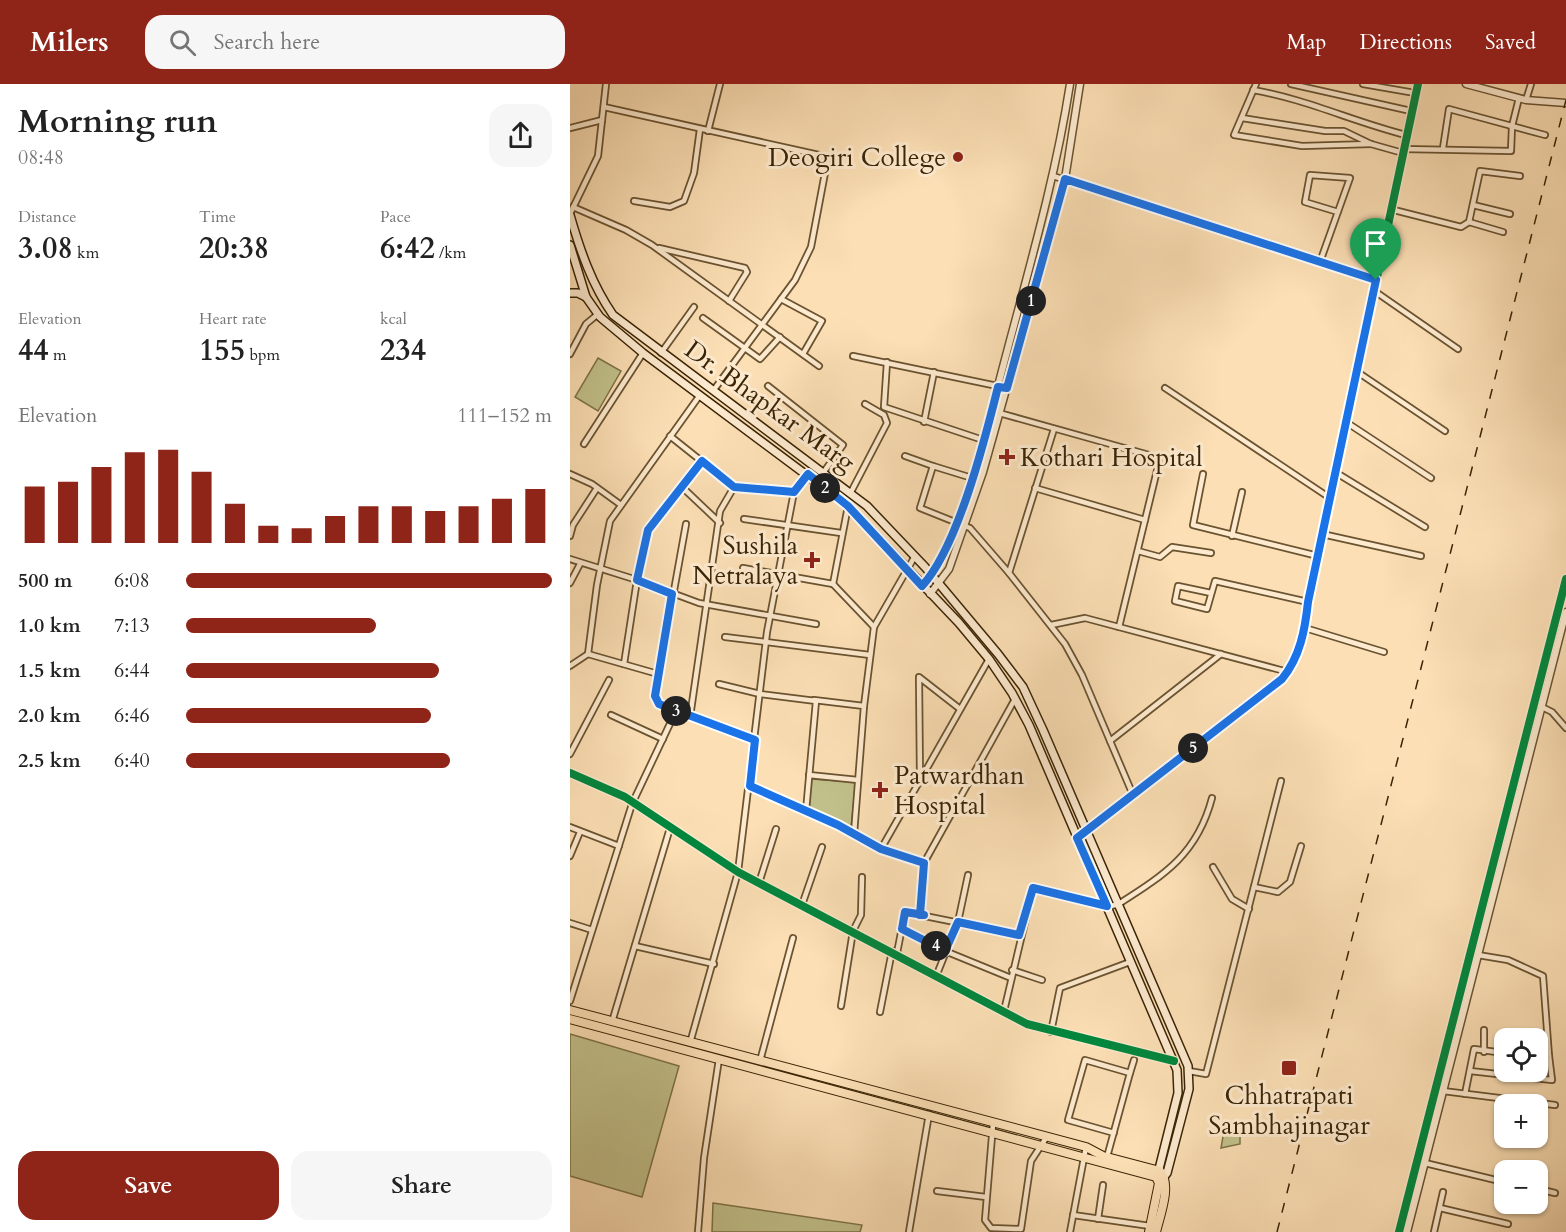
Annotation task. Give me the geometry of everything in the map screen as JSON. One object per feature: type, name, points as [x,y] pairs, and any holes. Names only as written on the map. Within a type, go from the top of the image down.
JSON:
[{"type":"main road","name":"Dr. Bhapkar Marg","points":[[570,215],[571,227],[600,297],[613,315],[681,368],[851,492],[915,556],[1023,687],[1189,1071]]},
{"type":"main road","name":"Dr. Bhapkar Marg","points":[[570,244],[586,297],[598,314],[643,353],[848,506],[959,623],[989,659],[1015,699],[1062,798],[1077,838],[1174,1061],[1178,1076],[1178,1093],[1160,1177]]},
{"type":"main road","points":[[570,293],[578,293],[586,297]]},
{"type":"main road","points":[[675,376],[681,368]]},
{"type":"main road","points":[[570,1010],[689,1047],[719,1059],[775,1069],[866,1093],[992,1128],[1040,1145],[1160,1177]]},
{"type":"main road","points":[[570,1019],[760,1061],[775,1069]]},
{"type":"main road","points":[[1152,1230],[1160,1177],[1188,1096],[1189,1071]]},
{"type":"main road","points":[[866,1093],[929,1114],[1086,1147],[1160,1177]]},
{"type":"street","points":[[570,215],[598,156],[606,84]]},
{"type":"street","points":[[708,131],[720,84]]},
{"type":"street","points":[[922,586],[932,576],[956,521],[972,478],[992,411],[1053,176],[1070,84]]},
{"type":"street","points":[[930,594],[940,585],[949,569],[1000,413],[1065,179],[1080,84]]},
{"type":"street","points":[[1256,84],[1234,135],[1302,146],[1371,144]]},
{"type":"street","points":[[1291,84],[1412,111]]},
{"type":"street","points":[[1363,84],[1415,93]]},
{"type":"street","points":[[1077,838],[1288,672],[1293,664],[1305,628],[1322,534],[1418,84]]},
{"type":"street","points":[[1466,84],[1527,100],[1566,103]]},
{"type":"street","points":[[1495,92],[1497,84]]},
{"type":"street","points":[[1527,100],[1531,84]]},
{"type":"street","points":[[1253,90],[1286,96],[1358,122],[1407,135]]},
{"type":"street","points":[[1242,118],[1325,131],[1344,131],[1371,144],[1403,151],[1443,148],[1511,150],[1512,126],[1519,98]]},
{"type":"street","points":[[604,107],[828,157],[811,247],[795,280],[713,391]]},
{"type":"street","points":[[1443,148],[1449,109],[1545,135]]},
{"type":"street","points":[[570,129],[602,120]]},
{"type":"street","points":[[633,201],[670,207],[684,201],[694,173],[700,129]]},
{"type":"street","points":[[1390,209],[1461,227],[1469,222],[1480,171],[1520,176]]},
{"type":"street","points":[[1320,262],[1338,212],[1350,178],[1310,175],[1305,202],[1338,212]]},
{"type":"street","points":[[1053,176],[1376,280]]},
{"type":"street","points":[[1473,205],[1510,214]]},
{"type":"street","points":[[573,207],[626,230],[655,248],[819,366]]},
{"type":"street","points":[[1469,222],[1503,232]]},
{"type":"street","points":[[655,248],[745,268],[747,272],[729,301]]},
{"type":"street","points":[[1373,290],[1458,349]]},
{"type":"street","points":[[781,299],[822,321],[803,354]]},
{"type":"street","points":[[661,353],[694,307]]},
{"type":"street","points":[[570,354],[586,324],[598,314]]},
{"type":"street","points":[[702,318],[760,358],[780,337]]},
{"type":"street","points":[[584,444],[643,353]]},
{"type":"street","points":[[853,356],[1007,388]]},
{"type":"street","points":[[887,362],[884,406],[924,422],[983,440]]},
{"type":"street","points":[[1356,371],[1445,431]]},
{"type":"street","points":[[924,422],[934,372]]},
{"type":"street","points":[[768,386],[843,445],[823,473]]},
{"type":"street","points":[[1165,388],[1330,498]]},
{"type":"street","points":[[570,666],[588,654],[600,569],[610,521],[700,395]]},
{"type":"street","points":[[851,492],[887,423],[884,415],[866,404]]},
{"type":"street","points":[[992,411],[1161,458],[1119,627]]},
{"type":"street","points":[[1346,422],[1431,478]]},
{"type":"street","points":[[1009,573],[1054,429]]},
{"type":"street","points":[[670,436],[734,487],[794,492]]},
{"type":"street","points":[[905,456],[972,478]]},
{"type":"street","points":[[624,664],[637,580],[648,530],[702,461]]},
{"type":"street","points":[[933,466],[920,508],[965,525],[1009,573],[1051,625],[1082,675],[1133,795]]},
{"type":"street","points":[[1335,472],[1425,527]]},
{"type":"street","points":[[570,474],[597,488],[621,506]]},
{"type":"street","points":[[689,1047],[738,872],[770,617],[794,492],[808,474]]},
{"type":"street","points":[[1203,474],[1193,524],[1232,536],[1318,556]]},
{"type":"street","points":[[682,487],[720,523]]},
{"type":"street","points":[[690,717],[704,604],[720,523],[720,511],[734,487]]},
{"type":"street","points":[[570,536],[573,525],[597,488]]},
{"type":"street","points":[[1035,488],[1145,520]]},
{"type":"street","points":[[1232,536],[1242,492]]},
{"type":"street","points":[[833,584],[848,506]]},
{"type":"street","points":[[744,519],[841,533]]},
{"type":"street","points":[[686,524],[655,696],[659,704],[755,740]]},
{"type":"street","points":[[1322,534],[1421,556]]},
{"type":"street","points":[[1138,551],[1160,557],[1172,546],[1211,553]]},
{"type":"street","points":[[854,834],[864,706],[874,627],[915,556]]},
{"type":"street","points":[[570,559],[704,604],[816,624]]},
{"type":"street","points":[[570,583],[580,564]]},
{"type":"street","points":[[743,568],[779,572],[833,584],[874,627]]},
{"type":"street","points":[[1406,1232],[1566,579]]},
{"type":"street","points":[[1210,593],[1178,586],[1175,601],[1207,609],[1215,581],[1308,602]]},
{"type":"street","points":[[1406,1232],[1566,612]]},
{"type":"street","points":[[1051,625],[1085,618],[1288,672]]},
{"type":"street","points":[[1556,619],[1565,621]]},
{"type":"street","points":[[1305,628],[1384,652]]},
{"type":"street","points":[[725,637],[766,644],[870,655]]},
{"type":"street","points":[[588,654],[658,675]]},
{"type":"street","points":[[1110,741],[1221,654]]},
{"type":"street","points":[[881,849],[989,659]]},
{"type":"street","points":[[920,780],[919,677],[960,709]]},
{"type":"street","points":[[570,754],[609,680]]},
{"type":"street","points":[[719,684],[760,694],[864,706]]},
{"type":"street","points":[[924,915],[920,915],[924,863],[1015,699]]},
{"type":"street","points":[[806,811],[816,701],[809,700]]},
{"type":"street","points":[[1542,707],[1552,712],[1566,728]]},
{"type":"street","points":[[570,1001],[632,804],[676,711]]},
{"type":"street","points":[[611,715],[663,739]]},
{"type":"street","points":[[570,772],[625,797],[632,804],[738,872],[937,974],[1027,1024],[1051,1032],[1174,1061]]},
{"type":"street","points":[[809,775],[858,780]]},
{"type":"street","points":[[1189,1071],[1206,1074],[1281,781]]},
{"type":"street","points":[[750,786],[854,834],[881,849],[924,863]]},
{"type":"street","points":[[1004,1011],[1019,935],[1033,888],[1107,906],[1117,905],[1189,851],[1206,824],[1212,798]]},
{"type":"street","points":[[570,827],[619,846]]},
{"type":"street","points":[[612,1022],[670,828]]},
{"type":"street","points":[[759,883],[776,829]]},
{"type":"street","points":[[570,856],[580,832]]},
{"type":"street","points":[[1254,887],[1278,892],[1290,882],[1301,846]]},
{"type":"street","points":[[802,905],[822,847]]},
{"type":"street","points":[[1213,867],[1232,898],[1249,909]]},
{"type":"street","points":[[937,974],[958,922],[968,875]]},
{"type":"street","points":[[841,1006],[853,931],[861,915],[862,877]]},
{"type":"street","points":[[880,1012],[905,912],[1019,935]]},
{"type":"street","points":[[570,923],[592,930]]},
{"type":"street","points":[[902,929],[945,951],[1011,978]]},
{"type":"street","points":[[760,1061],[793,938]]},
{"type":"street","points":[[635,946],[714,964]]},
{"type":"street","points":[[1470,1071],[1552,1080],[1543,976],[1509,960],[1478,955]]},
{"type":"street","points":[[1051,1032],[1060,988],[1130,962]]},
{"type":"street","points":[[1012,970],[1042,980]]},
{"type":"street","points":[[1484,1030],[1484,1052]]},
{"type":"street","points":[[1465,1094],[1474,1049],[1494,1052]]},
{"type":"street","points":[[699,1232],[705,1148],[719,1059]]},
{"type":"street","points":[[1114,1133],[1068,1120],[1085,1060],[1130,1073]]},
{"type":"street","points":[[1107,1157],[1134,1060]]},
{"type":"street","points":[[1443,1091],[1555,1105]]},
{"type":"street","points":[[909,1232],[929,1114]]},
{"type":"street","points":[[992,1128],[986,1197],[987,1225],[1001,1230],[1021,1228],[1031,1161],[1046,1138]]},
{"type":"street","points":[[1070,1232],[1086,1147]]},
{"type":"street","points":[[1425,1163],[1494,1180]]},
{"type":"street","points":[[1098,1219],[1102,1185]]},
{"type":"street","points":[[937,1191],[986,1197]]},
{"type":"street","points":[[1548,1191],[1555,1193]]},
{"type":"street","points":[[1434,1232],[1443,1192]]},
{"type":"street","points":[[1440,1208],[1508,1224]]},
{"type":"street","points":[[1073,1215],[1152,1230]]},
{"type":"shaded area","points":[[598,358],[621,371],[598,411],[575,397]]},
{"type":"shaded area","points":[[811,779],[856,782],[851,828],[809,809]]},
{"type":"shaded area","points":[[570,1034],[679,1066],[642,1197],[570,1176]]},
{"type":"shaded area","points":[[1225,1125],[1232,1127],[1232,1132],[1240,1135],[1240,1144],[1221,1148]]},
{"type":"shaded area","points":[[713,1203],[862,1225],[860,1232],[712,1232]]},
{"type":"railway","points":[[1277,1232],[1566,100]]},
{"type":"cycle path","points":[[1077,838],[1282,679],[1293,662],[1303,633],[1418,84]]},
{"type":"cycle path","points":[[1399,1232],[1566,579]]},
{"type":"cycle path","points":[[570,773],[625,797],[738,872],[1027,1024],[1174,1061]]},
{"type":"place","name":"Deogiri College","points":[[958,157]]},
{"type":"place","name":"Kothari Hospital","points":[[1007,457]]},
{"type":"place","name":"Sushila Netralaya","points":[[812,560]]},
{"type":"place","name":"Patwardhan Hospital","points":[[880,790]]},
{"type":"place","name":"Chhatrapati Sambhajinagar","points":[[1289,1068]]},
{"type":"route","points":[[1376,280],[1065,179],[1007,388],[998,387],[969,488],[946,548],[932,576],[922,586],[848,506],[808,474],[794,492],[734,487],[702,461],[648,530],[637,580],[672,594],[655,696],[659,704],[755,740],[750,786],[838,825],[881,849],[924,863],[920,915],[924,915],[905,912],[902,929],[945,951],[958,922],[1019,935],[1033,888],[1107,906],[1077,838],[1282,679],[1293,664],[1305,628],[1308,602],[1376,280]]}]
